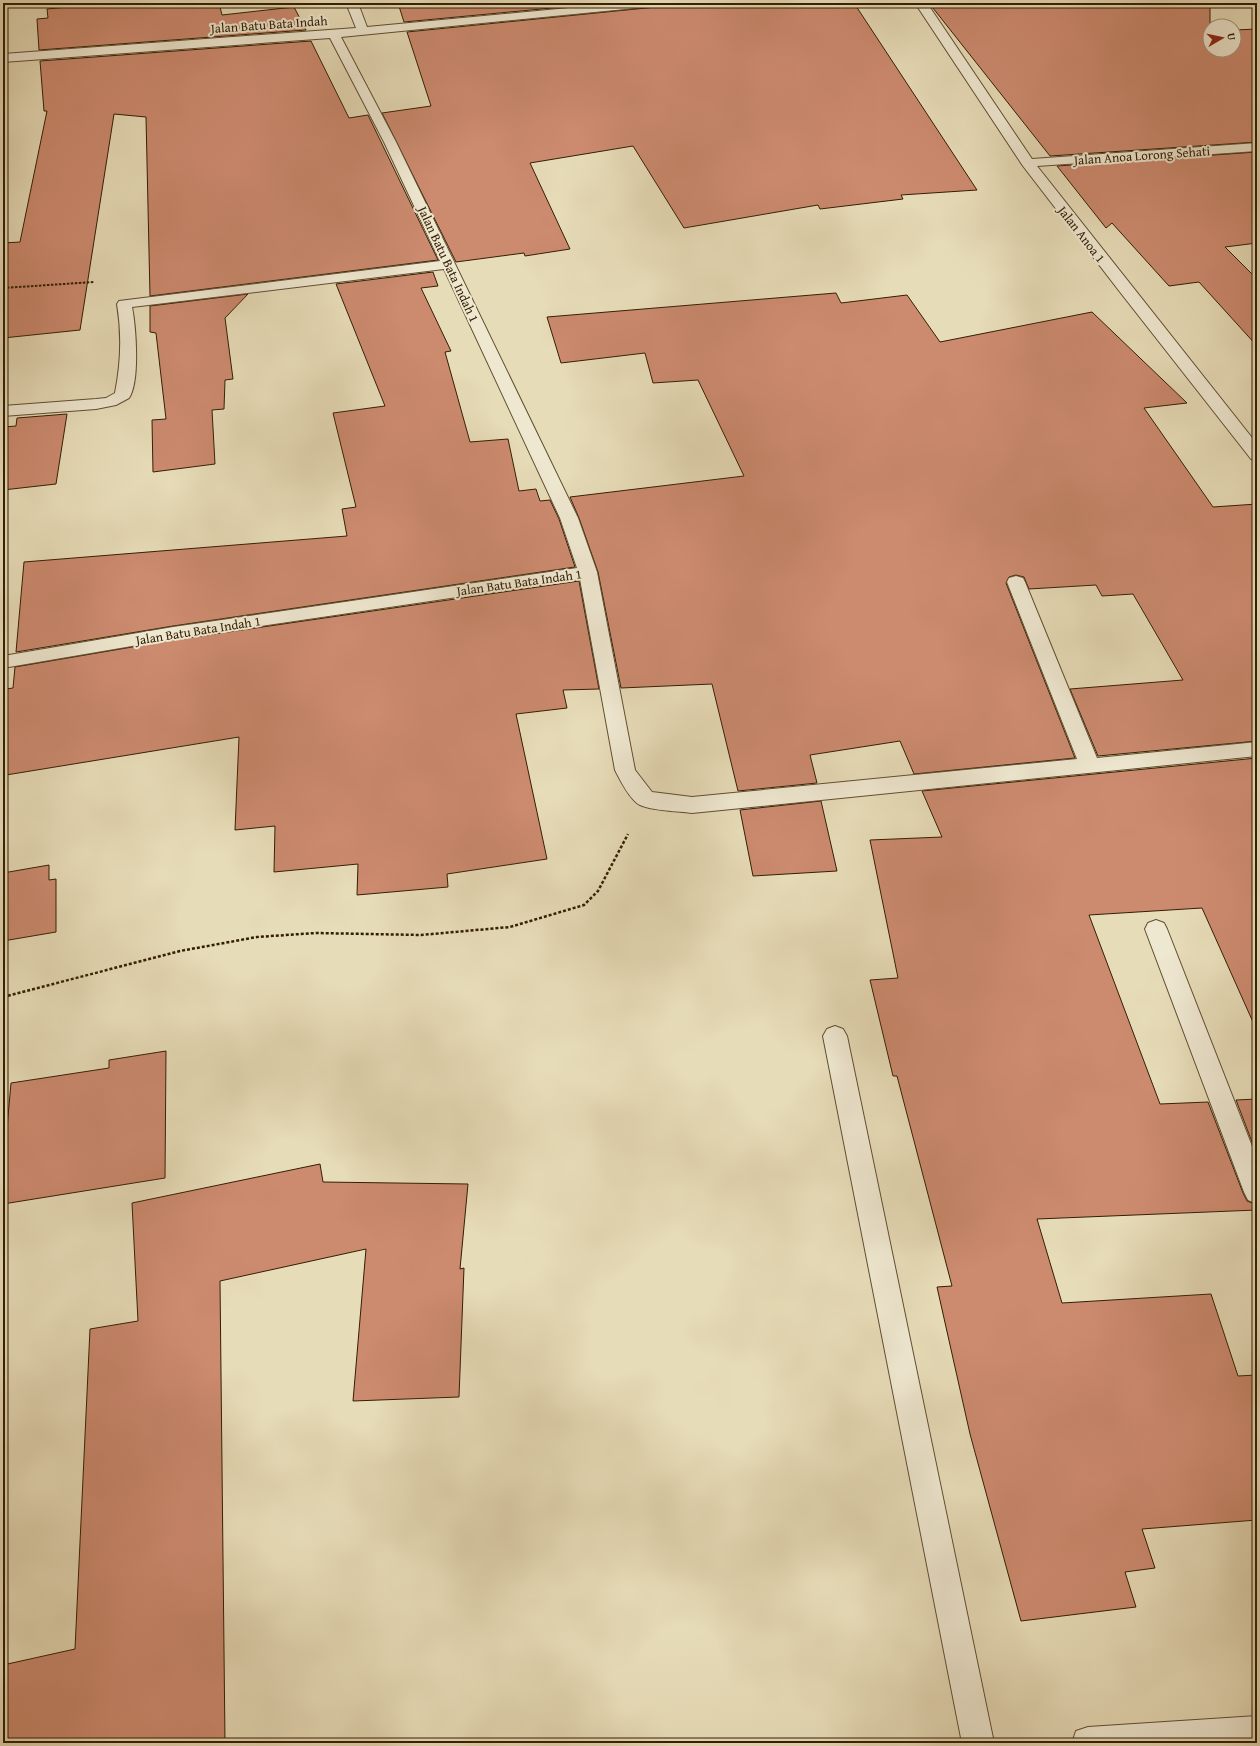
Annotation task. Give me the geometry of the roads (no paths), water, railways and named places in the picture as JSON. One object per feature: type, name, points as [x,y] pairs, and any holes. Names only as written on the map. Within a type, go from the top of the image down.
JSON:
[{"type":"street","points":[[352,3],[362,30]]},
{"type":"street","name":"Jalan Batu Bata Indah","points":[[3,58],[334,34],[545,8],[656,3]]},
{"type":"street","name":"Jalan Anoa 1","points":[[921,3],[1028,163],[1125,289],[1257,455]]},
{"type":"street","points":[[1253,3],[1257,6]]},
{"type":"street","name":"Jalan Batu Bata Indah 1","points":[[3,662],[173,633],[588,572],[569,518],[450,264],[390,142],[334,34]]},
{"type":"street","name":"Jalan Anoa Lorong Sehati","points":[[1028,163],[1257,147]]},
{"type":"street","points":[[3,410],[96,404],[110,402],[123,395],[129,354],[127,315],[124,304],[450,264]]},
{"type":"street","points":[[588,572],[625,770],[633,784],[646,799],[692,805],[1257,749]]},
{"type":"street","points":[[1016,582],[1090,766]]},
{"type":"street","points":[[1156,929],[1257,1192]]},
{"type":"street","points":[[835,1036],[978,1743]]},
{"type":"street","points":[[1088,1743],[1257,1732]]}]
